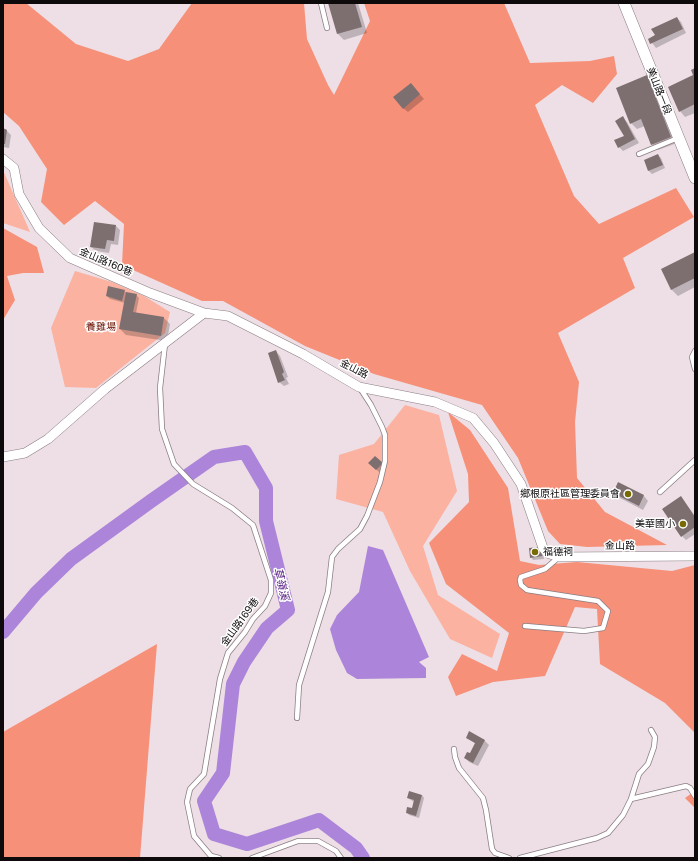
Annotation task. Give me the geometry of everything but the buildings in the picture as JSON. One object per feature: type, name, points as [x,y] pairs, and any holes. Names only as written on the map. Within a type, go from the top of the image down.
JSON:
[{"type":"street","name":"美山路一段","points":[[624,3],[695,178]]},
{"type":"street","name":"金山路160巷","points":[[3,159],[14,168],[19,194],[39,228],[70,258],[150,293],[204,313]]},
{"type":"street","points":[[3,457],[25,452],[48,439],[105,389],[204,313]]},
{"type":"street","name":"金山路","points":[[204,313],[228,316],[303,354],[359,387],[435,402],[473,418],[494,443],[521,484],[543,548],[547,553],[560,557],[695,556]]},
{"type":"lane","points":[[321,3],[327,28]]},
{"type":"lane","points":[[640,154],[678,138]]},
{"type":"lane","name":"金山路169巷","points":[[166,342],[160,388],[162,429],[174,464],[193,484],[232,508],[253,525],[271,580],[271,593],[265,606],[253,619],[245,632],[228,653],[220,679],[204,774],[190,789],[187,802],[194,836],[211,856],[219,858]]},
{"type":"lane","points":[[695,351],[692,357],[695,369]]},
{"type":"lane","points":[[297,718],[299,685],[328,592],[332,557],[338,549],[360,530],[380,482],[385,461],[384,435],[382,428],[371,405],[359,387]]},
{"type":"lane","points":[[660,492],[695,460]]},
{"type":"lane","points":[[525,626],[584,631],[603,628],[608,611],[598,601],[527,590],[521,585],[521,577],[545,568],[560,557]]},
{"type":"lane","points":[[520,858],[597,838],[608,833],[623,815],[631,799],[639,774],[648,764],[654,747],[655,737],[651,730]]},
{"type":"lane","points":[[454,749],[459,768],[483,798],[492,849],[495,853],[509,858]]},
{"type":"lane","points":[[631,799],[686,786],[690,788],[695,796]]},
{"type":"lane","points":[[252,858],[298,841],[318,841],[336,851],[341,858]]},
{"type":"green space","points":[[3,170],[30,232],[3,223]]},
{"type":"green space","name":"養雞場","points":[[75,271],[112,282],[144,296],[170,312],[165,333],[96,388],[65,387],[51,328]]},
{"type":"green space","points":[[405,405],[439,415],[457,491],[423,546],[438,595],[500,634],[492,658],[450,639],[410,571],[383,512],[336,499],[339,455],[374,444]]},
{"type":"shaded area","points":[[3,3],[26,3],[76,44],[128,61],[159,49],[192,3],[304,3],[307,39],[334,95],[370,21],[364,3],[504,3],[530,63],[590,61],[614,56],[617,74],[593,103],[562,85],[535,105],[574,196],[599,224],[676,188],[694,217],[623,258],[635,288],[558,333],[579,382],[575,422],[577,478],[605,512],[667,545],[587,547],[560,544],[548,531],[518,458],[482,405],[374,374],[305,346],[223,301],[202,301],[122,265],[124,224],[95,201],[64,225],[41,202],[47,169],[19,126],[3,112]]},
{"type":"shaded area","points":[[3,228],[37,247],[44,273],[23,273],[7,276],[15,300],[3,320]]},
{"type":"shaded area","points":[[448,412],[470,430],[508,488],[520,561],[539,565],[577,562],[672,571],[695,565],[695,733],[665,703],[600,664],[597,609],[575,607],[545,676],[493,682],[456,696],[448,677],[462,654],[497,671],[509,633],[446,584],[429,543],[469,502],[468,474]]},
{"type":"shaded area","points":[[368,546],[383,550],[429,657],[419,662],[426,668],[426,678],[357,679],[347,673],[336,650],[330,629],[337,615],[359,592]]},
{"type":"shaded area","points":[[157,644],[140,858],[3,858],[3,732]]},
{"type":"shaded area","points":[[695,791],[695,808],[685,798]]},
{"type":"waterway","name":"草嶺溪","points":[[3,632],[36,593],[71,559],[214,457],[245,452],[266,488],[266,521],[288,610],[267,628],[244,662],[233,684],[223,773],[204,801],[214,834],[247,844],[319,820],[356,848],[363,858]]},
{"type":"place","name":"鄉根原社區管理委員會","points":[[628,494]]},
{"type":"place","name":"美華國小","points":[[683,524]]},
{"type":"place","name":"福德祠","points":[[535,552]]}]
